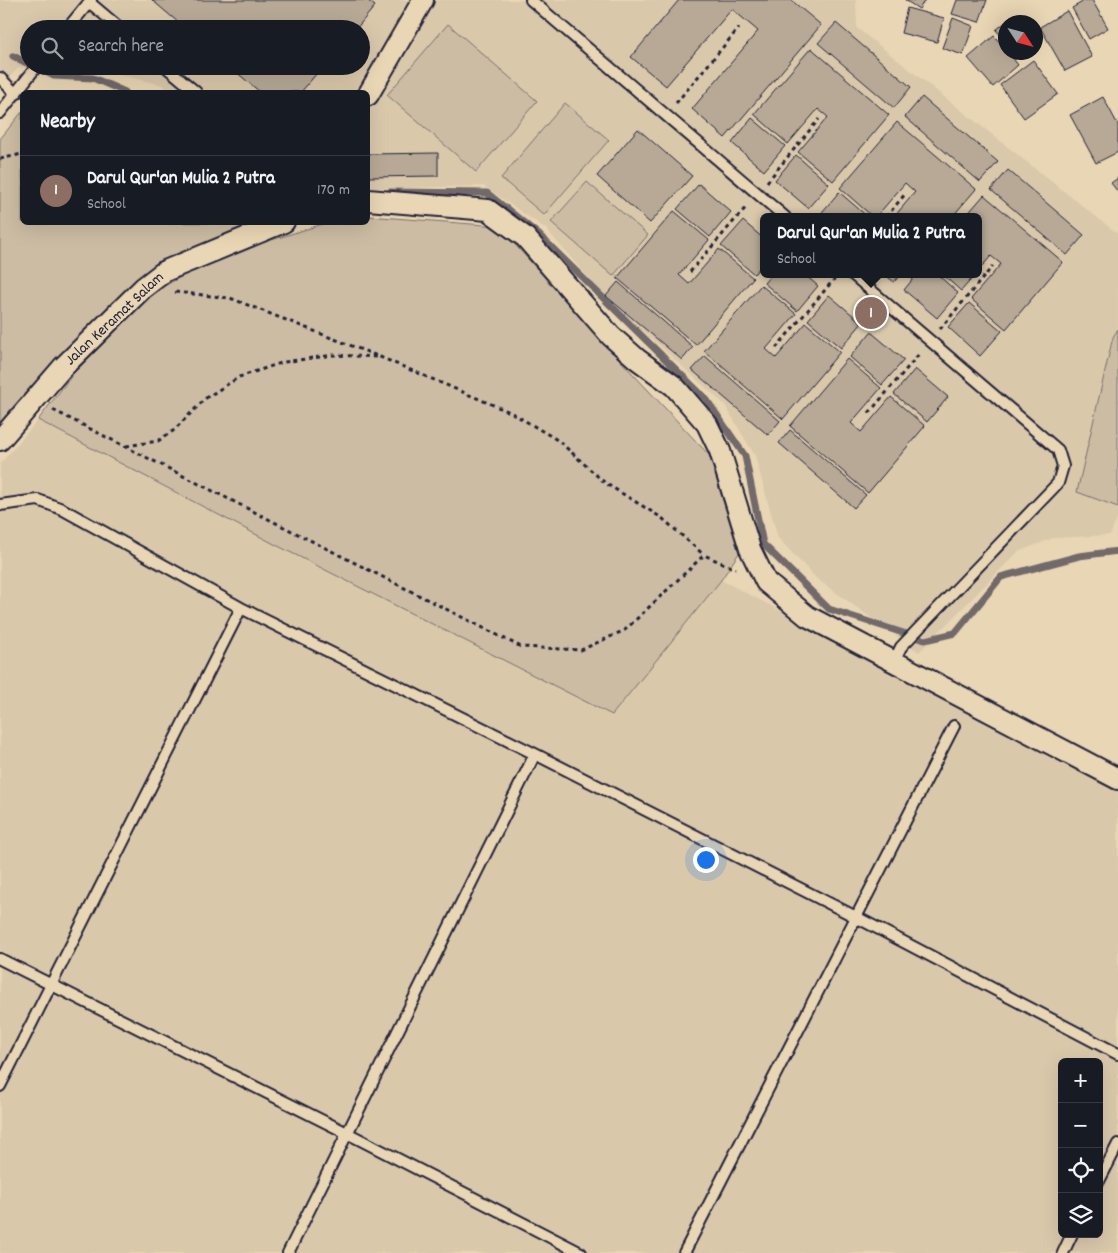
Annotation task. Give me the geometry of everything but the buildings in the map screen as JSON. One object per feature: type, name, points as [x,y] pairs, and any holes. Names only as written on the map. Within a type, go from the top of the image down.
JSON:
[{"type":"street","points":[[370,92],[423,0]]},
{"type":"street","points":[[370,200],[488,210],[525,237],[610,336],[637,359],[674,386],[707,424],[720,450],[750,550],[766,582],[807,616],[898,654],[1118,779]]},
{"type":"street","name":"Jalan Keramat Salam","points":[[0,440],[70,360],[143,288],[165,271],[186,261],[276,225]]},
{"type":"lane","points":[[531,0],[780,213]]},
{"type":"lane","points":[[74,20],[90,1],[111,20]]},
{"type":"lane","points":[[0,113],[30,75]]},
{"type":"lane","points":[[176,75],[194,90]]},
{"type":"lane","points":[[0,78],[16,94]]},
{"type":"lane","points":[[857,278],[1058,450],[1063,466],[1058,483],[915,632],[898,654]]},
{"type":"lane","points":[[0,505],[38,500],[62,510],[240,608],[535,754],[856,917],[1118,1054]]},
{"type":"lane","points":[[0,1086],[240,608]]},
{"type":"lane","points":[[684,1253],[954,726]]},
{"type":"lane","points":[[288,1253],[535,754]]},
{"type":"lane","points":[[0,959],[581,1253]]},
{"type":"lane","points":[[1103,1173],[1118,1144]]},
{"type":"lane","points":[[1063,1253],[1070,1238]]},
{"type":"path","points":[[666,115],[739,28]]},
{"type":"path","points":[[0,159],[20,154]]},
{"type":"path","points":[[889,213],[906,193]]},
{"type":"path","points":[[776,348],[835,278]]},
{"type":"path","points":[[166,291],[230,298],[380,357],[512,413],[559,441],[605,483],[662,518],[704,555],[766,582]]},
{"type":"path","points":[[125,446],[158,441],[173,431],[206,398],[239,377],[284,362],[334,355],[380,357]]},
{"type":"path","points":[[34,400],[521,647],[581,650],[625,630],[704,555]]},
{"type":"shaded area","points":[[0,0],[413,0],[370,75],[370,20],[20,20],[20,68],[0,88]]},
{"type":"shaded area","points":[[436,0],[856,0],[857,28],[1118,234],[1118,329],[1113,337],[1078,492],[1118,507],[1118,517],[1110,535],[1053,538],[1018,552],[919,652],[817,579],[778,538],[755,456],[725,405],[606,298],[546,229],[484,186],[370,189],[370,106],[426,8]]},
{"type":"shaded area","points":[[448,24],[537,101],[476,172],[387,95]]},
{"type":"shaded area","points":[[120,75],[370,75],[361,90],[169,90],[162,85]]},
{"type":"shaded area","points":[[565,103],[609,140],[544,215],[501,178]]},
{"type":"shaded area","points":[[20,114],[20,225],[250,225],[197,246],[150,270],[52,363],[0,427],[0,139]]},
{"type":"shaded area","points":[[587,182],[648,235],[613,276],[551,222]]},
{"type":"shaded area","points":[[370,216],[498,226],[709,455],[739,553],[721,580],[612,715],[278,546],[38,420],[73,374],[157,290],[217,257],[320,225],[370,225]]},
{"type":"shaded area","points":[[1118,329],[1118,507],[1077,492],[1113,337]]},
{"type":"shaded area","points":[[38,420],[278,546],[612,715],[721,580],[1118,785],[1118,1253],[0,1253],[0,464]]},
{"type":"waterway","points":[[13,56],[20,60]]},
{"type":"waterway","points":[[52,75],[93,78],[120,90]]},
{"type":"waterway","points":[[390,192],[487,193],[539,235],[706,399],[745,456],[763,544],[829,609],[925,640],[955,633],[1001,577],[1079,556],[1118,551]]},
{"type":"place","name":"Darul Qur'an Mulia 2 Putra","points":[[871,313]]}]
